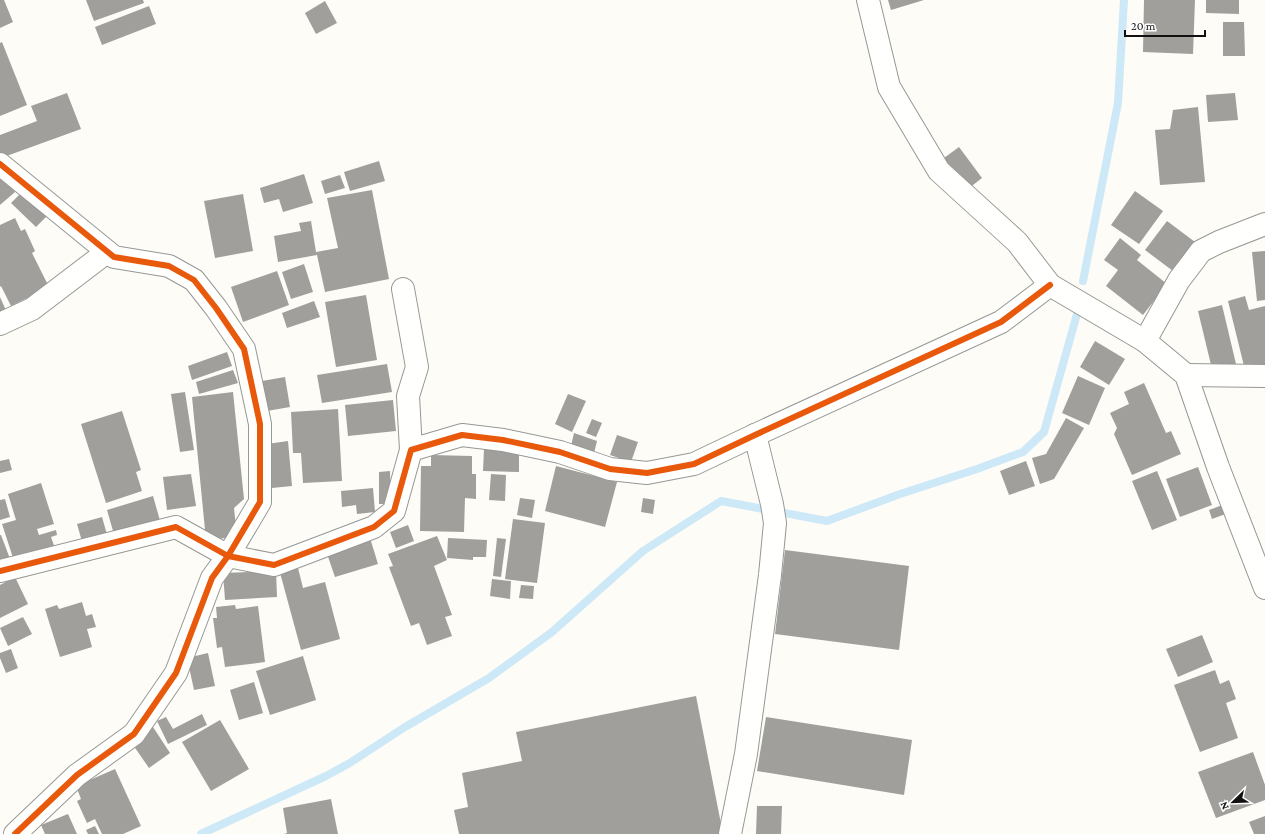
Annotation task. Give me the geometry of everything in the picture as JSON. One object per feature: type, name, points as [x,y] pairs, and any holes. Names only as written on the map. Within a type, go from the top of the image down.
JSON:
[{"type":"street","points":[[868,0],[889,87],[939,170],[1017,242],[1050,285],[1145,342],[1186,375],[1218,467],[1265,588]]},
{"type":"street","points":[[0,164],[114,257],[169,266],[194,280],[216,308],[244,349],[260,424],[260,502],[228,556],[212,578],[176,673],[134,734],[77,775],[15,834]]},
{"type":"street","points":[[1145,342],[1179,280],[1202,251],[1219,242],[1265,224]]},
{"type":"street","points":[[0,324],[32,309],[107,252]]},
{"type":"street","points":[[411,450],[462,435],[503,440],[560,452],[610,469],[647,473],[694,464],[1001,322],[1050,285]]},
{"type":"street","points":[[0,570],[176,527],[228,556],[274,565],[374,527],[394,511],[411,450],[408,396],[417,367],[403,289]]},
{"type":"street","points":[[1186,375],[1265,376]]},
{"type":"street","points":[[730,834],[746,754],[770,575],[773,513],[755,435]]},
{"type":"building","points":[[0,0],[4,0],[13,22],[0,28]]},
{"type":"building","points":[[86,0],[143,0],[144,3],[94,21]]},
{"type":"building","points":[[888,0],[924,0],[891,10]]},
{"type":"building","points":[[1144,0],[1195,0],[1193,54],[1143,52]]},
{"type":"building","points":[[1206,0],[1239,0],[1239,14],[1206,13]]},
{"type":"building","points":[[325,1],[337,23],[316,34],[305,13]]},
{"type":"building","points":[[149,6],[156,24],[102,45],[95,27]]},
{"type":"building","points":[[1223,22],[1244,22],[1245,56],[1223,56]]},
{"type":"building","points":[[2,42],[27,105],[0,116],[0,43]]},
{"type":"building","points":[[67,93],[81,129],[1,158],[0,135],[37,121],[31,106]]},
{"type":"building","points":[[1235,93],[1238,120],[1208,122],[1206,95]]},
{"type":"building","points":[[1198,107],[1205,182],[1160,185],[1155,130],[1170,129],[1173,110]]},
{"type":"building","points":[[959,147],[982,178],[968,189],[944,158]]},
{"type":"building","points":[[379,161],[385,181],[350,191],[344,172]]},
{"type":"building","points":[[304,174],[313,203],[283,212],[279,199],[264,203],[260,188]]},
{"type":"building","points":[[0,175],[15,192],[0,205]]},
{"type":"building","points":[[340,175],[345,188],[325,194],[321,181]]},
{"type":"building","points":[[372,190],[389,279],[325,292],[317,255],[278,262],[274,236],[301,231],[299,223],[311,221],[316,252],[338,248],[327,198]]},
{"type":"building","points":[[23,191],[48,215],[36,227],[11,203]]},
{"type":"building","points":[[1135,191],[1163,211],[1139,244],[1111,225]]},
{"type":"building","points":[[243,194],[253,251],[215,258],[204,201]]},
{"type":"building","points":[[15,218],[21,231],[25,229],[35,251],[32,253],[49,287],[11,306],[1,286],[0,287],[0,225]]},
{"type":"building","points":[[1167,221],[1195,242],[1173,271],[1145,250]]},
{"type":"building","points":[[1120,238],[1141,255],[1137,260],[1167,284],[1143,315],[1106,286],[1118,270],[1104,260]]},
{"type":"building","points":[[1265,251],[1265,300],[1257,301],[1252,252]]},
{"type":"building","points":[[304,264],[313,292],[291,299],[282,272]]},
{"type":"building","points":[[277,271],[289,305],[243,322],[231,287]]},
{"type":"building","points":[[366,295],[377,360],[336,367],[325,302]]},
{"type":"building","points":[[1245,296],[1249,310],[1265,306],[1265,365],[1245,370],[1228,301]]},
{"type":"building","points":[[0,297],[8,315],[0,319]]},
{"type":"building","points":[[314,301],[320,317],[287,328],[282,313]]},
{"type":"building","points":[[1222,305],[1236,364],[1212,369],[1198,311]]},
{"type":"building","points":[[1095,341],[1125,359],[1109,385],[1080,367]]},
{"type":"building","points":[[227,352],[232,366],[192,380],[188,366]]},
{"type":"building","points":[[387,364],[392,392],[322,403],[317,375]]},
{"type":"building","points":[[233,370],[238,383],[199,394],[196,382]]},
{"type":"building","points":[[1078,376],[1105,388],[1089,425],[1062,413]]},
{"type":"building","points":[[285,377],[290,407],[267,411],[262,381]]},
{"type":"building","points":[[1144,383],[1166,433],[1171,431],[1181,454],[1132,475],[1114,434],[1117,428],[1110,413],[1129,404],[1124,392]]},
{"type":"building","points":[[185,392],[194,450],[180,452],[171,394]]},
{"type":"building","points":[[233,392],[244,499],[234,508],[237,537],[206,540],[192,397]]},
{"type":"building","points":[[568,394],[586,401],[572,432],[555,424]]},
{"type":"building","points":[[393,400],[396,431],[348,436],[345,405]]},
{"type":"building","points":[[338,409],[342,481],[303,483],[301,453],[293,453],[291,412]]},
{"type":"building","points":[[122,411],[141,470],[136,472],[142,491],[106,503],[81,424]]},
{"type":"building","points":[[1066,418],[1084,428],[1054,479],[1040,484],[1032,458],[1046,454]]},
{"type":"building","points":[[592,419],[602,423],[596,437],[586,433]]},
{"type":"building","points":[[574,433],[597,441],[594,453],[571,446]]},
{"type":"building","points":[[617,435],[638,442],[631,462],[610,455]]},
{"type":"building","points":[[288,441],[292,486],[272,488],[267,444]]},
{"type":"building","points":[[484,449],[519,450],[519,472],[483,471]]},
{"type":"building","points":[[431,455],[472,456],[472,474],[476,474],[476,499],[465,498],[464,532],[420,531],[421,466],[431,466]]},
{"type":"building","points":[[9,459],[12,470],[0,473],[0,461]]},
{"type":"building","points":[[1026,461],[1035,486],[1009,495],[1000,471]]},
{"type":"building","points":[[556,466],[617,482],[605,527],[545,511]]},
{"type":"building","points":[[1198,467],[1212,505],[1180,517],[1166,479]]},
{"type":"building","points":[[390,471],[391,504],[379,504],[379,472]]},
{"type":"building","points":[[1157,471],[1177,520],[1152,530],[1132,481]]},
{"type":"building","points":[[191,474],[196,506],[167,510],[163,477]]},
{"type":"building","points":[[491,474],[506,475],[505,501],[489,500]]},
{"type":"building","points":[[41,483],[54,524],[37,529],[39,535],[56,530],[57,535],[51,537],[57,554],[16,567],[2,524],[16,520],[8,494]]},
{"type":"building","points":[[373,488],[375,512],[357,514],[356,505],[342,507],[341,491]]},
{"type":"building","points":[[153,496],[161,524],[115,538],[107,510]]},
{"type":"building","points":[[520,498],[535,500],[532,518],[517,515]]},
{"type":"building","points":[[643,498],[655,500],[653,514],[641,512]]},
{"type":"building","points":[[5,499],[10,517],[0,520],[0,500]]},
{"type":"building","points":[[1228,503],[1231,512],[1212,519],[1209,510]]},
{"type":"building","points":[[102,517],[108,538],[83,545],[77,524]]},
{"type":"building","points":[[513,519],[545,523],[537,583],[505,579]]},
{"type":"building","points":[[408,525],[414,541],[396,548],[390,532]]},
{"type":"building","points":[[1,535],[12,564],[0,562]]},
{"type":"building","points":[[437,536],[447,560],[434,566],[452,615],[445,617],[452,636],[427,645],[419,623],[411,626],[389,567],[393,566],[388,554]]},
{"type":"building","points":[[370,538],[378,564],[335,577],[326,551]]},
{"type":"building","points":[[448,538],[487,540],[486,557],[473,557],[473,560],[447,558]]},
{"type":"building","points":[[497,538],[506,539],[501,577],[493,576]]},
{"type":"building","points":[[785,550],[909,566],[899,650],[775,634]]},
{"type":"building","points":[[297,564],[303,588],[325,582],[340,639],[301,650],[279,569]]},
{"type":"building","points":[[276,571],[277,597],[225,600],[223,573]]},
{"type":"building","points":[[15,577],[28,604],[0,618],[0,585]]},
{"type":"building","points":[[492,579],[511,581],[510,599],[490,596]]},
{"type":"building","points":[[521,585],[534,586],[533,599],[519,598]]},
{"type":"building","points":[[82,602],[86,616],[92,614],[96,627],[87,629],[92,647],[60,657],[45,609],[57,605],[59,609]]},
{"type":"building","points":[[235,605],[236,609],[258,606],[265,662],[225,667],[222,647],[217,648],[213,618],[217,618],[216,607]]},
{"type":"building","points":[[23,617],[32,634],[8,646],[0,628]]},
{"type":"building","points":[[1202,635],[1213,662],[1178,677],[1166,649]]},
{"type":"building","points":[[11,649],[18,668],[6,673],[0,658],[0,653]]},
{"type":"building","points":[[208,653],[215,686],[194,690],[187,658]]},
{"type":"building","points":[[303,656],[316,700],[270,715],[256,671]]},
{"type":"building","points":[[1215,670],[1220,684],[1229,680],[1236,699],[1226,703],[1238,738],[1200,752],[1174,685]]},
{"type":"building","points":[[254,682],[263,713],[239,720],[230,690]]},
{"type":"building","points":[[696,696],[723,834],[459,834],[454,810],[468,807],[462,773],[522,761],[516,732]]},
{"type":"building","points":[[202,714],[207,725],[168,744],[157,721],[166,717],[173,729]]},
{"type":"building","points":[[766,717],[912,740],[904,795],[757,771]]},
{"type":"building","points":[[220,720],[249,769],[211,791],[182,742]]},
{"type":"building","points":[[153,727],[170,753],[149,768],[131,742]]},
{"type":"building","points":[[1253,752],[1265,785],[1265,800],[1216,818],[1198,772]]},
{"type":"building","points":[[115,769],[141,826],[123,834],[102,834],[95,819],[87,823],[77,801],[81,799],[76,786]]},
{"type":"building","points":[[331,799],[338,834],[284,834],[287,833],[283,808]]},
{"type":"building","points":[[757,806],[782,806],[781,834],[756,834]]},
{"type":"building","points":[[68,814],[77,834],[45,834],[41,825]]},
{"type":"building","points":[[1265,816],[1265,834],[1254,834],[1249,822]]},
{"type":"building","points":[[95,826],[99,834],[88,834],[86,830]]},
{"type":"waterway","points":[[1083,281],[1118,103],[1124,0]]},
{"type":"waterway","points":[[201,834],[326,776],[348,764],[405,727],[489,678],[552,632],[643,551],[721,501],[827,521],[900,494],[977,469],[1023,452],[1044,432],[1077,314]]},
{"type":"cycle path","points":[[0,164],[114,257],[169,266],[194,280],[216,308],[244,349],[260,424],[260,502],[228,556],[212,578],[176,673],[134,734],[77,775],[15,834]]},
{"type":"cycle path","points":[[0,571],[176,527],[228,556],[274,565],[374,527],[394,511],[411,450],[462,435],[503,440],[560,452],[610,469],[647,473],[694,464],[1001,322],[1050,285]]}]
